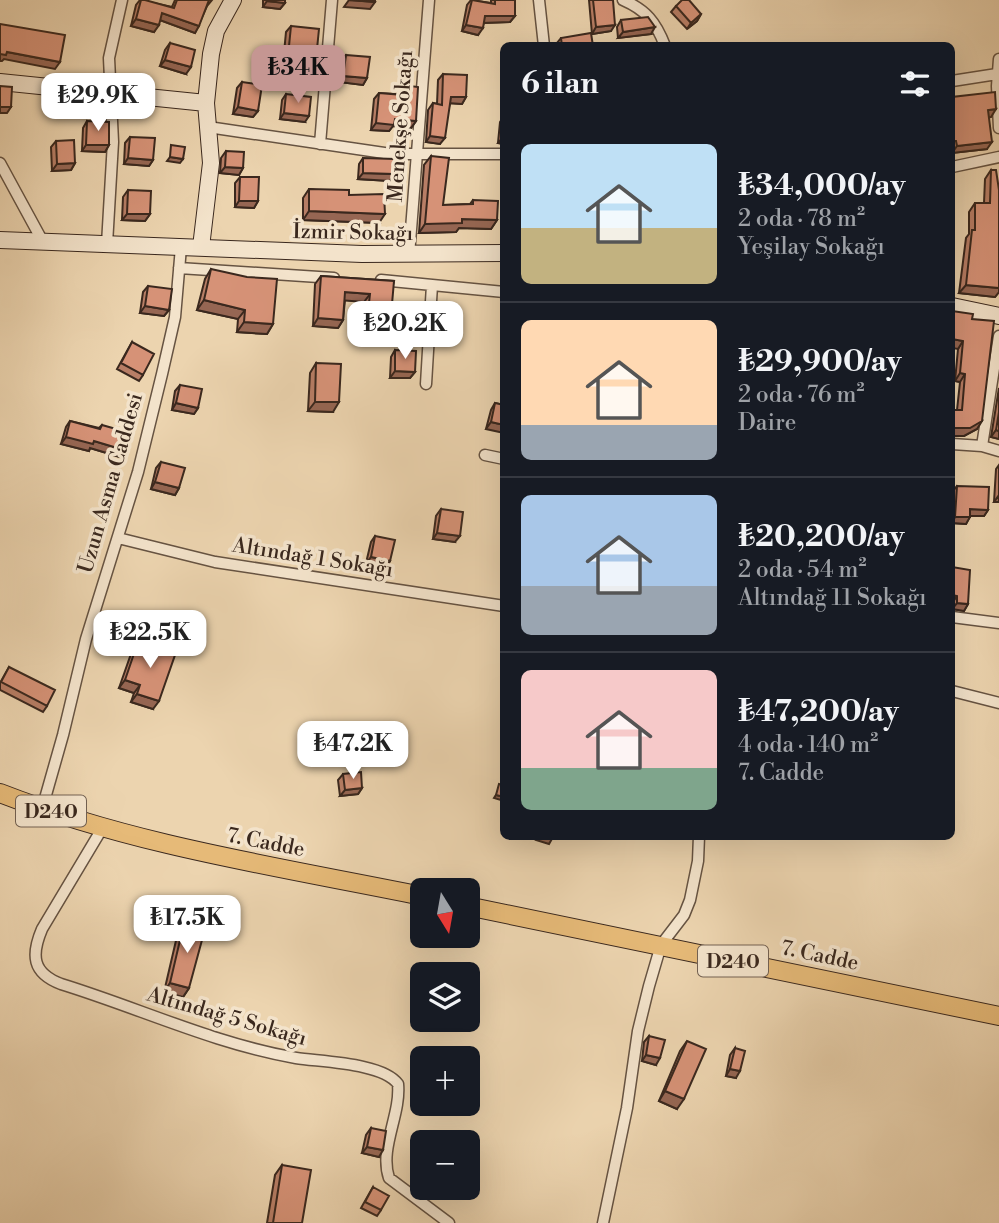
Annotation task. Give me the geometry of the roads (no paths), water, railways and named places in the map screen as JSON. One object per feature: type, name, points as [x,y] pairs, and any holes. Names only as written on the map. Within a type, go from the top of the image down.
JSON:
[{"type":"main road","name":"D240","points":[[0,793],[103,827]]},
{"type":"main road","name":"7. Cadde","points":[[103,827],[208,855],[410,894]]},
{"type":"main road","name":"7. Cadde","points":[[480,909],[999,1016]]},
{"type":"street","points":[[107,244],[113,168],[109,58],[122,0]]},
{"type":"street","points":[[201,247],[211,163],[206,103],[211,54],[216,31],[233,0]]},
{"type":"street","points":[[320,144],[332,0]]},
{"type":"street","name":"Menekşe Sokağı","points":[[409,255],[429,0]]},
{"type":"street","points":[[539,0],[544,42]]},
{"type":"street","points":[[623,0],[651,17],[663,42]]},
{"type":"street","points":[[999,59],[999,128]]},
{"type":"street","points":[[955,81],[997,74]]},
{"type":"street","points":[[0,82],[206,103]]},
{"type":"street","points":[[208,127],[417,156],[500,154]]},
{"type":"street","points":[[955,166],[999,157]]},
{"type":"street","points":[[0,163],[43,242]]},
{"type":"street","name":"İzmir Sokağı","points":[[0,240],[409,255],[500,253]]},
{"type":"street","name":"Uzun Asma Caddesi","points":[[43,809],[86,639],[138,472],[175,317],[181,247]]},
{"type":"street","points":[[179,268],[349,278]]},
{"type":"street","points":[[363,279],[500,292]]},
{"type":"street","points":[[426,384],[432,285]]},
{"type":"street","points":[[955,307],[999,316]]},
{"type":"street","points":[[982,446],[999,336]]},
{"type":"street","points":[[955,444],[982,446],[999,451]]},
{"type":"street","points":[[485,454],[500,459]]},
{"type":"street","name":"Altındağ 1 Sokağı","points":[[118,538],[215,562],[500,606]]},
{"type":"street","points":[[955,617],[999,624]]},
{"type":"street","points":[[955,692],[999,703]]},
{"type":"street","name":"Altındağ 5 Sokağı","points":[[103,827],[37,941],[36,953],[40,972],[48,979],[61,984],[233,1042],[293,1058],[386,1073],[398,1084],[399,1095],[387,1153],[386,1168],[389,1178],[449,1223]]},
{"type":"street","points":[[603,1223],[627,1108],[638,1031],[661,946],[684,915],[690,900],[695,882],[699,840]]}]
